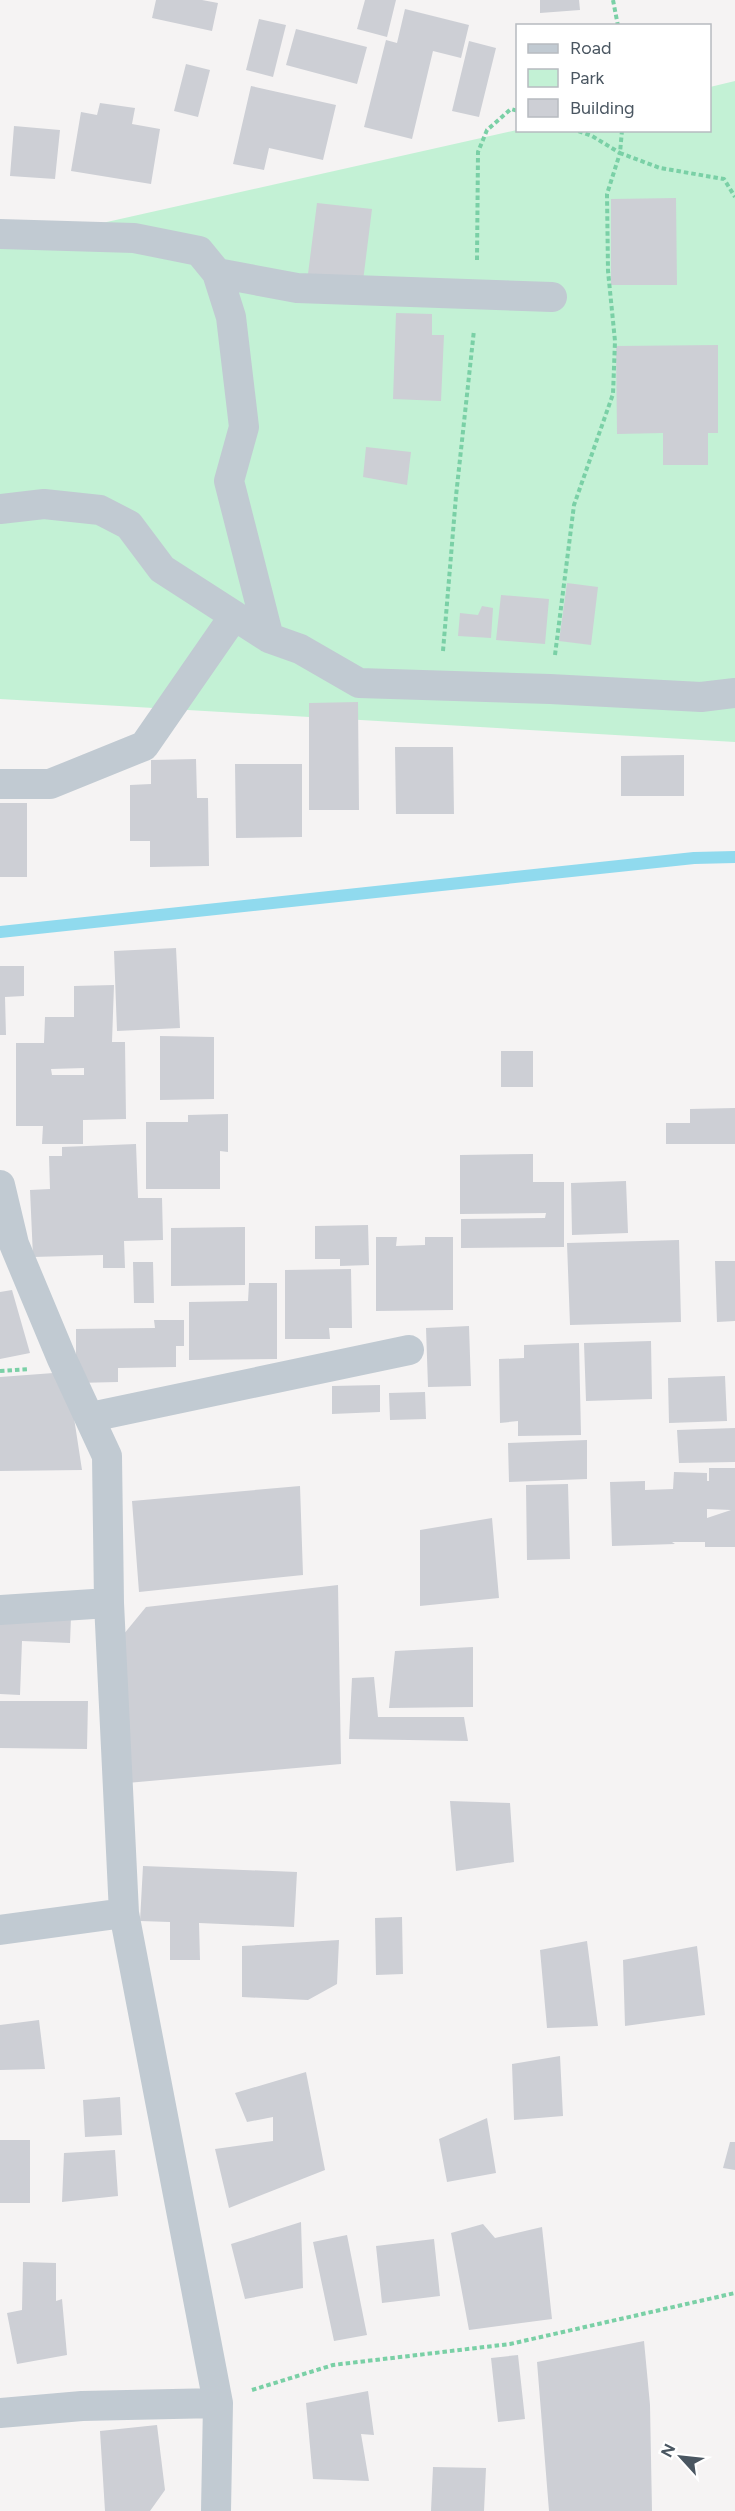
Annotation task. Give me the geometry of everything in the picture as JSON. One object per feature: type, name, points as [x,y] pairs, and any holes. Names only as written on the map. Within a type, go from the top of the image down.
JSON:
[{"type":"street","points":[[0,234],[134,238],[200,250],[217,273],[231,317],[244,427],[229,481],[268,638]]},
{"type":"street","points":[[217,273],[297,288],[552,297]]},
{"type":"street","points":[[0,509],[44,504],[100,510],[129,525],[162,569],[268,638],[300,649],[359,683],[550,688],[701,697],[735,693]]},
{"type":"street","points":[[0,784],[50,784],[144,746],[234,616]]},
{"type":"street","points":[[0,1185],[14,1244],[62,1359],[91,1417],[107,1456],[109,1603],[124,1913],[218,2403],[216,2511]]},
{"type":"street","points":[[91,1417],[409,1350]]},
{"type":"street","points":[[0,1610],[109,1603]]},
{"type":"street","points":[[0,1930],[124,1913]]},
{"type":"street","points":[[0,2413],[81,2406],[218,2403]]},
{"type":"path","points":[[613,0],[618,24]]},
{"type":"path","points":[[440,685],[477,293],[478,152],[487,130],[511,109],[516,110]]},
{"type":"path","points":[[581,132],[592,136],[620,153],[660,168],[724,179],[735,197]]},
{"type":"path","points":[[550,688],[574,505],[614,394],[615,340],[608,271],[607,194],[620,153],[622,132]]},
{"type":"path","points":[[218,2403],[271,2383],[333,2365],[510,2344],[735,2293]]},
{"type":"green space","points":[[735,81],[735,742],[0,699],[0,246],[516,130],[711,132],[711,87]]},
{"type":"building","points":[[156,0],[202,0],[218,3],[212,31],[152,18]]},
{"type":"building","points":[[365,0],[396,0],[387,37],[357,29]]},
{"type":"building","points":[[540,0],[579,0],[580,10],[540,13]]},
{"type":"building","points":[[405,9],[469,25],[461,58],[433,51],[412,139],[364,127],[386,40],[397,43]]},
{"type":"building","points":[[259,19],[286,25],[273,77],[246,70]]},
{"type":"building","points":[[296,29],[367,47],[357,84],[286,65]]},
{"type":"building","points":[[469,41],[496,48],[479,117],[452,111]]},
{"type":"building","points":[[186,64],[210,70],[198,117],[174,111]]},
{"type":"building","points":[[251,86],[336,105],[323,160],[269,148],[264,170],[233,164]]},
{"type":"building","points":[[100,103],[135,108],[132,124],[160,129],[151,184],[71,171],[81,112],[97,115]]},
{"type":"building","points":[[14,126],[60,130],[55,179],[10,176]]},
{"type":"building","points":[[676,198],[677,285],[611,285],[611,199]]},
{"type":"building","points":[[317,203],[372,209],[363,281],[308,274]]},
{"type":"building","points":[[396,313],[432,314],[432,335],[444,335],[441,401],[393,399]]},
{"type":"building","points":[[718,345],[718,433],[708,433],[708,465],[663,465],[663,433],[617,434],[616,346]]},
{"type":"building","points":[[366,447],[411,452],[407,485],[363,477]]},
{"type":"building","points":[[567,583],[598,587],[591,645],[559,641]]},
{"type":"building","points":[[501,595],[549,599],[545,644],[496,640]]},
{"type":"building","points":[[482,606],[493,608],[491,638],[458,636],[460,613],[478,615]]},
{"type":"building","points":[[358,702],[359,810],[309,810],[309,703]]},
{"type":"building","points":[[395,747],[453,747],[454,814],[396,814]]},
{"type":"building","points":[[684,755],[684,796],[621,796],[621,756]]},
{"type":"building","points":[[196,759],[197,798],[208,798],[209,866],[150,867],[150,841],[130,841],[130,785],[151,784],[151,760]]},
{"type":"building","points":[[235,764],[302,764],[302,837],[236,838]]},
{"type":"building","points":[[0,803],[27,803],[27,877],[0,877]]},
{"type":"building","points":[[176,948],[180,1028],[117,1031],[114,951]]},
{"type":"building","points":[[0,966],[24,966],[24,996],[5,997],[6,1035],[0,1035]]},
{"type":"building","points":[[114,985],[112,1042],[125,1042],[126,1119],[83,1120],[83,1144],[42,1144],[43,1126],[16,1126],[16,1043],[44,1043],[45,1017],[74,1017],[74,986]],"holes":[[[84,1068],[84,1075],[52,1075],[51,1069]]]},
{"type":"building","points":[[160,1036],[214,1037],[214,1099],[160,1100]]},
{"type":"building","points":[[501,1051],[533,1051],[533,1087],[501,1087]]},
{"type":"building","points":[[735,1108],[735,1144],[666,1144],[666,1123],[690,1123],[690,1109]]},
{"type":"building","points":[[228,1114],[228,1152],[220,1151],[220,1189],[146,1189],[146,1122],[188,1122],[188,1115]]},
{"type":"building","points":[[136,1144],[138,1198],[162,1198],[163,1240],[124,1241],[125,1268],[103,1268],[103,1255],[33,1257],[30,1190],[50,1189],[49,1156],[62,1156],[62,1147]]},
{"type":"building","points":[[533,1154],[533,1182],[564,1182],[564,1247],[461,1248],[461,1219],[545,1218],[546,1213],[460,1214],[460,1155]]},
{"type":"building","points":[[626,1181],[628,1233],[572,1235],[571,1183]]},
{"type":"building","points":[[368,1225],[369,1265],[340,1266],[340,1259],[315,1259],[315,1226]]},
{"type":"building","points":[[245,1227],[245,1285],[171,1286],[171,1228]]},
{"type":"building","points":[[376,1237],[397,1237],[396,1246],[425,1245],[425,1237],[453,1237],[453,1310],[376,1311]]},
{"type":"building","points":[[679,1240],[681,1322],[570,1325],[567,1243]]},
{"type":"building","points":[[715,1261],[735,1261],[735,1321],[717,1322]]},
{"type":"building","points":[[133,1262],[153,1262],[154,1303],[134,1303]]},
{"type":"building","points":[[351,1269],[352,1328],[329,1328],[330,1339],[285,1339],[285,1270]]},
{"type":"building","points":[[249,1283],[277,1283],[277,1359],[189,1360],[189,1302],[248,1301]]},
{"type":"building","points":[[12,1290],[30,1353],[0,1359],[0,1292]]},
{"type":"building","points":[[154,1320],[184,1320],[184,1346],[176,1346],[176,1367],[118,1368],[118,1382],[76,1383],[76,1329],[155,1328]]},
{"type":"building","points":[[469,1326],[471,1386],[428,1387],[426,1328]]},
{"type":"building","points":[[651,1341],[652,1399],[586,1401],[584,1343]]},
{"type":"building","points":[[579,1343],[581,1435],[518,1436],[518,1421],[500,1423],[499,1359],[524,1358],[524,1345]]},
{"type":"building","points":[[67,1372],[82,1470],[0,1471],[0,1377]]},
{"type":"building","points":[[725,1376],[727,1421],[669,1423],[668,1378]]},
{"type":"building","points":[[380,1385],[380,1412],[332,1414],[332,1386]]},
{"type":"building","points":[[425,1392],[426,1419],[390,1420],[389,1393]]},
{"type":"building","points":[[735,1428],[735,1462],[679,1463],[677,1430]]},
{"type":"building","points":[[587,1440],[587,1479],[509,1482],[508,1443]]},
{"type":"building","points":[[709,1468],[735,1468],[735,1547],[705,1547],[705,1542],[612,1546],[610,1482],[645,1481],[645,1490],[673,1489],[674,1472],[707,1473],[707,1481],[709,1481]],"holes":[[[707,1509],[731,1510],[707,1518]]]},
{"type":"building","points":[[568,1484],[570,1559],[527,1560],[526,1485]]},
{"type":"building","points":[[300,1486],[303,1575],[139,1592],[132,1501]]},
{"type":"building","points":[[492,1518],[499,1598],[420,1606],[420,1530]]},
{"type":"building","points":[[338,1585],[341,1764],[127,1783],[123,1635],[146,1607]]},
{"type":"building","points":[[0,1614],[71,1617],[70,1643],[22,1641],[20,1695],[0,1694]]},
{"type":"building","points":[[473,1647],[473,1707],[389,1708],[395,1651]]},
{"type":"building","points":[[374,1677],[378,1717],[464,1717],[468,1741],[349,1739],[352,1678]]},
{"type":"building","points":[[0,1701],[88,1701],[87,1749],[0,1748]]},
{"type":"building","points":[[450,1801],[510,1803],[514,1862],[456,1871]]},
{"type":"building","points":[[143,1866],[297,1872],[294,1927],[199,1923],[200,1960],[170,1960],[170,1922],[140,1921]]},
{"type":"building","points":[[402,1917],[403,1974],[376,1975],[375,1918]]},
{"type":"building","points":[[339,1940],[337,1984],[308,2000],[242,1997],[242,1946]]},
{"type":"building","points":[[587,1941],[598,2026],[547,2028],[540,1950]]},
{"type":"building","points":[[697,1946],[705,2015],[625,2026],[623,1960]]},
{"type":"building","points":[[39,2020],[45,2069],[0,2070],[0,2025]]},
{"type":"building","points":[[560,2056],[563,2116],[514,2120],[512,2064]]},
{"type":"building","points":[[306,2072],[325,2170],[229,2208],[215,2149],[273,2141],[273,2117],[247,2122],[235,2093]]},
{"type":"building","points":[[120,2097],[122,2135],[85,2137],[83,2100]]},
{"type":"building","points":[[487,2118],[496,2173],[447,2182],[439,2139]]},
{"type":"building","points":[[0,2140],[30,2140],[30,2203],[0,2203]]},
{"type":"building","points":[[730,2142],[735,2142],[735,2170],[723,2168]]},
{"type":"building","points":[[115,2150],[118,2196],[62,2202],[64,2153]]},
{"type":"building","points":[[301,2222],[303,2288],[245,2299],[231,2244]]},
{"type":"building","points":[[483,2224],[495,2238],[542,2227],[552,2319],[469,2330],[451,2233]]},
{"type":"building","points":[[347,2235],[367,2335],[334,2341],[313,2242]]},
{"type":"building","points":[[434,2239],[440,2296],[382,2303],[376,2246]]},
{"type":"building","points":[[23,2262],[56,2263],[56,2301],[62,2299],[67,2355],[17,2364],[7,2313],[22,2310]]},
{"type":"building","points":[[644,2341],[650,2405],[652,2511],[549,2511],[537,2362]]},
{"type":"building","points":[[518,2355],[525,2419],[498,2422],[491,2358]]},
{"type":"building","points":[[368,2391],[374,2435],[361,2434],[369,2481],[313,2479],[306,2403]]},
{"type":"building","points":[[157,2425],[165,2490],[150,2511],[105,2511],[100,2431]]},
{"type":"building","points":[[433,2467],[486,2468],[484,2511],[431,2511]]},
{"type":"waterway","points":[[0,932],[694,858],[735,857]]}]
